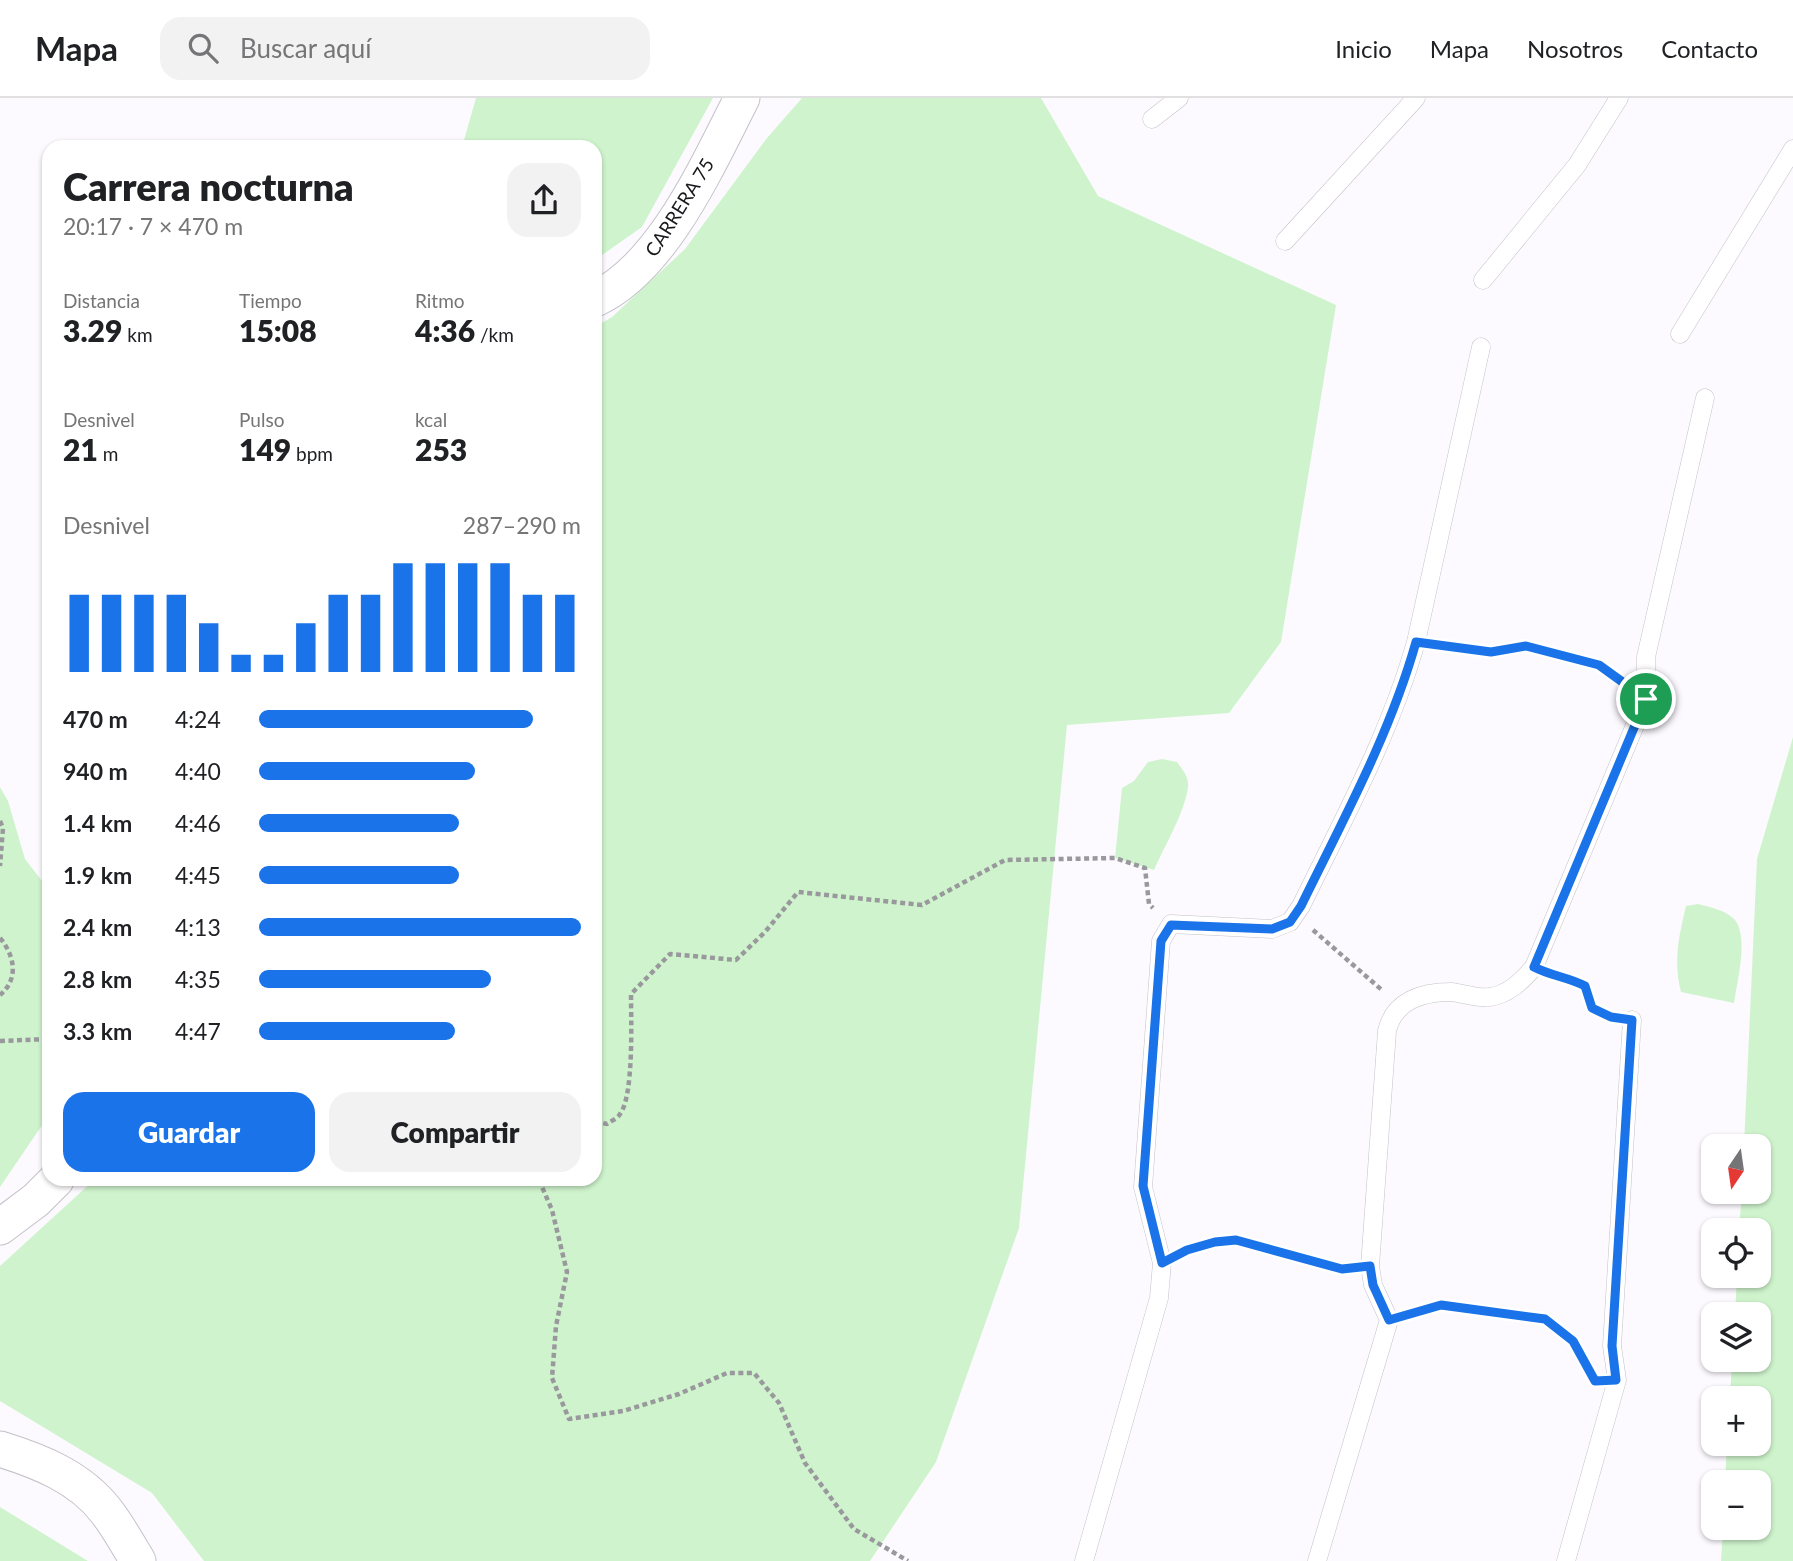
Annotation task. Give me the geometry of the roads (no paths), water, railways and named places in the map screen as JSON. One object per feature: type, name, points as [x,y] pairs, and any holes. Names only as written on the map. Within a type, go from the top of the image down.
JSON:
[{"type":"street","name":"CARRERA 75","points":[[602,296],[647,260],[691,196],[742,98]]},
{"type":"street","points":[[0,1227],[50,1186]]},
{"type":"street","points":[[0,1449],[39,1461],[74,1482],[105,1509],[138,1561]]},
{"type":"lane","points":[[1152,119],[1179,98]]},
{"type":"lane","points":[[1285,241],[1416,98]]},
{"type":"lane","points":[[1483,280],[1577,165],[1619,98]]},
{"type":"lane","points":[[1680,334],[1793,149]]},
{"type":"lane","points":[[1084,1561],[1159,1298],[1162,1263],[1143,1186],[1161,941],[1171,925],[1272,929],[1290,922],[1301,906],[1399,697],[1416,642],[1481,347]]},
{"type":"lane","points":[[1317,1561],[1389,1320],[1373,1285],[1370,1266],[1390,1017],[1400,1005],[1414,998],[1450,992],[1488,998],[1510,990],[1534,967],[1646,699],[1646,657],[1705,398]]},
{"type":"lane","points":[[1566,1561],[1616,1380],[1612,1346],[1632,1020]]}]
